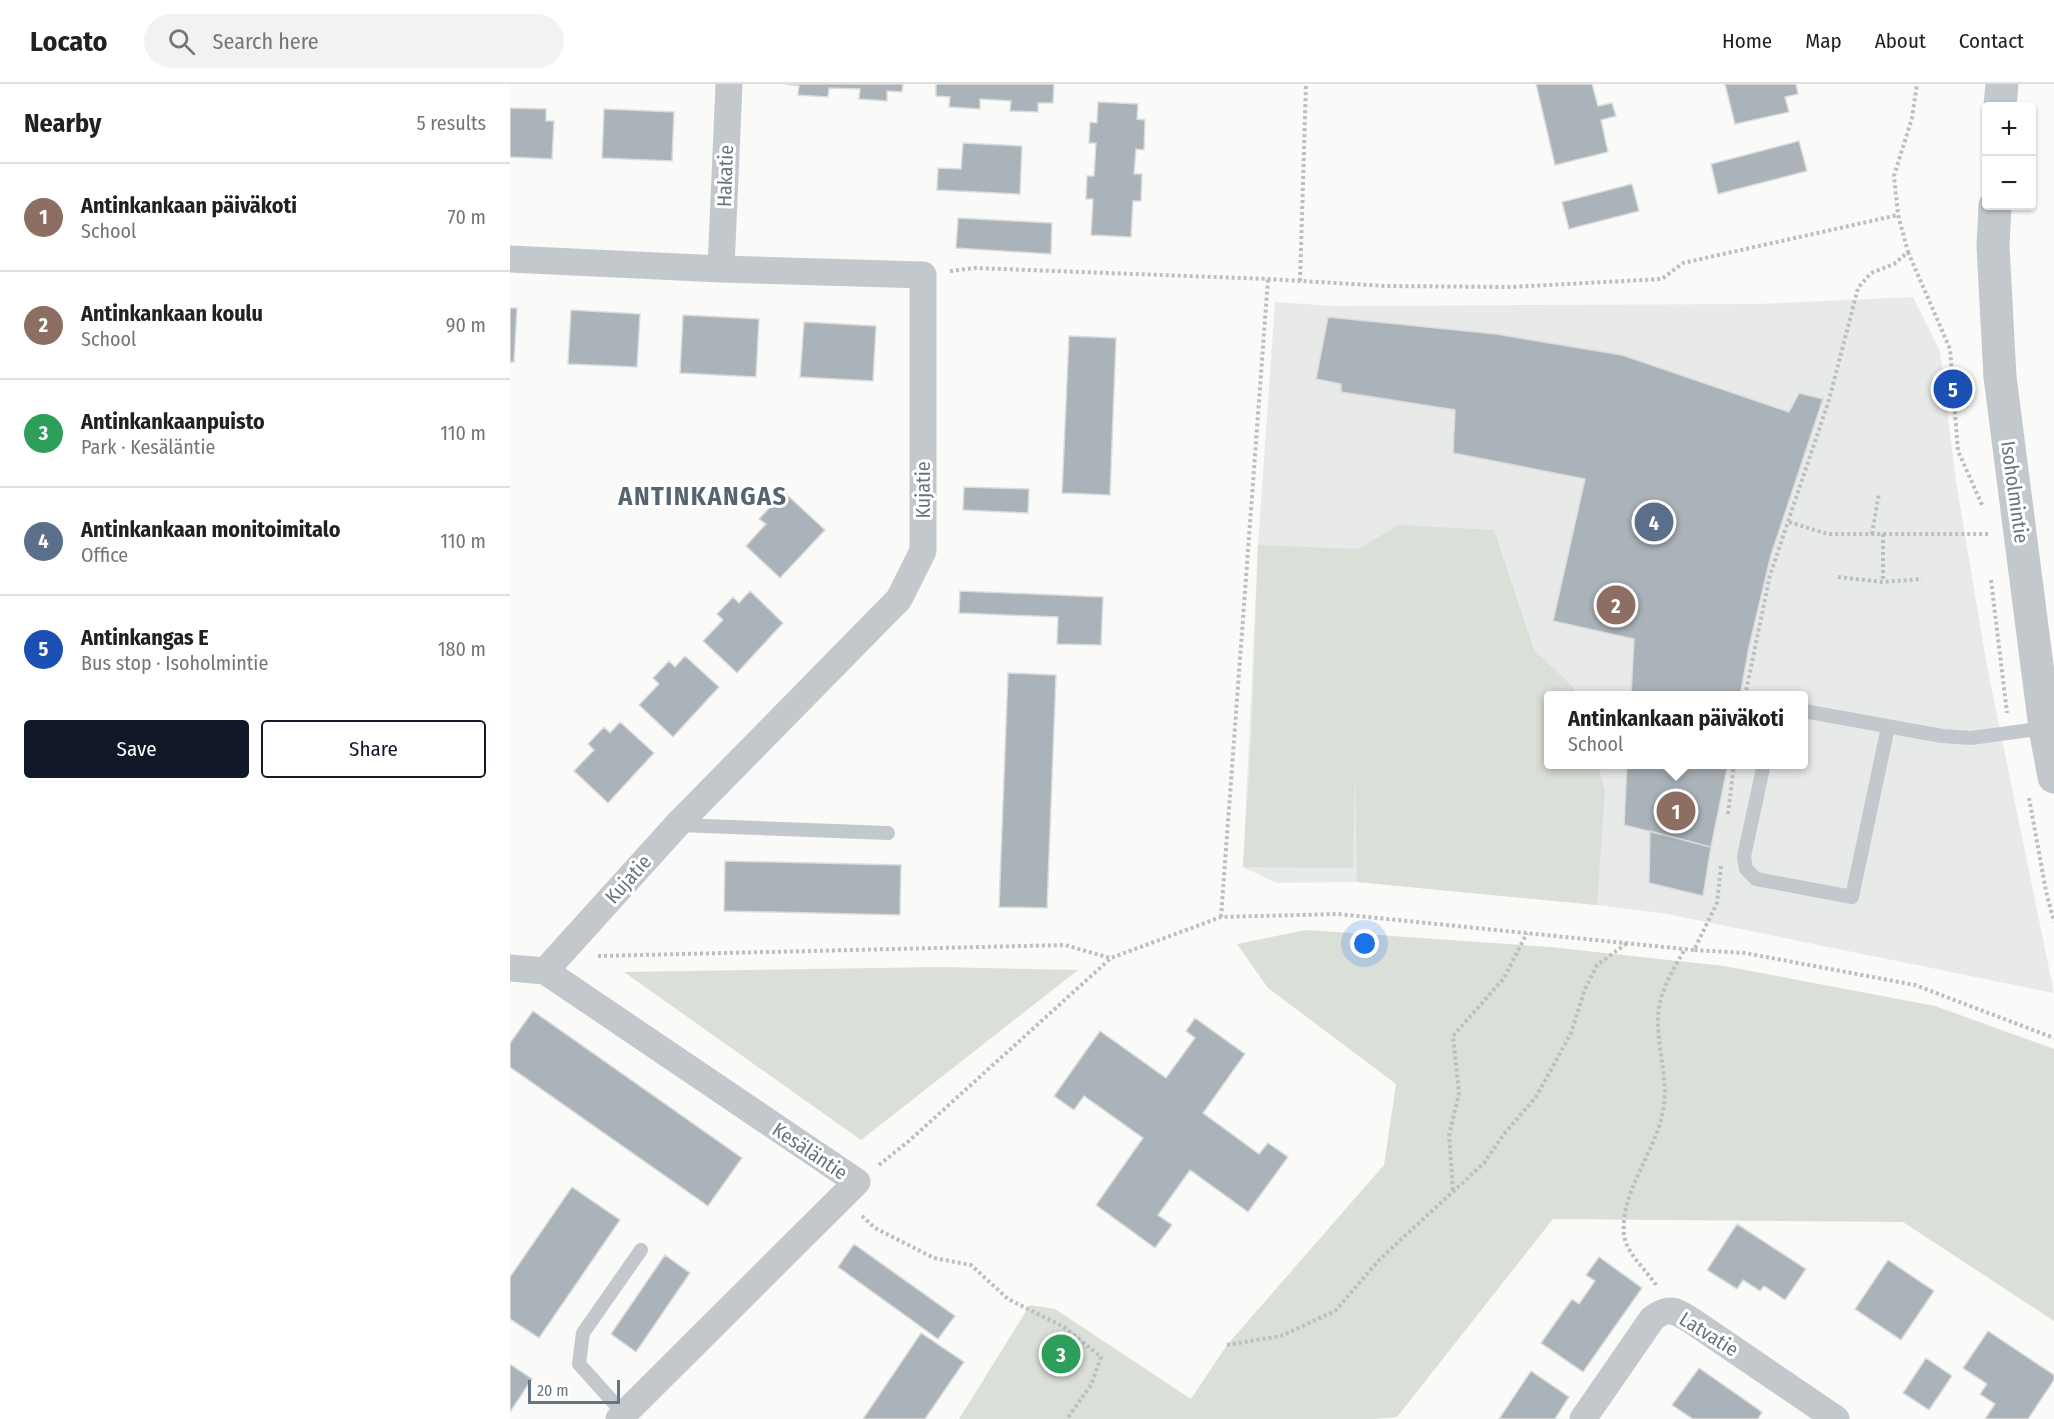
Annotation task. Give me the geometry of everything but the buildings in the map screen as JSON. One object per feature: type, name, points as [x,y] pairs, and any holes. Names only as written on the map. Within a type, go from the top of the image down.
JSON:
[{"type":"street","name":"Hakatie","points":[[721,269],[729,84]]},
{"type":"street","points":[[2000,102],[2001,84]]},
{"type":"street","name":"Isoholmintie","points":[[1995,210],[1993,246],[2000,376],[2031,729],[2041,782]]},
{"type":"street","points":[[510,259],[721,269],[922,275]]},
{"type":"street","name":"Kujatie","points":[[545,971],[677,825],[899,599],[923,551],[922,275]]},
{"type":"street","name":"Kesäläntie","points":[[510,968],[545,971],[849,1189],[622,1416]]},
{"type":"street","name":"Latvatie","points":[[1583,1419],[1652,1319],[1660,1312],[1668,1310],[1679,1313],[1692,1321],[1836,1419]]},
{"type":"lane","points":[[1808,712],[1942,736],[1971,738],[2031,729]]},
{"type":"lane","points":[[1763,769],[1744,856],[1746,868],[1756,879],[1852,897],[1888,727]]},
{"type":"lane","points":[[677,825],[888,833]]},
{"type":"lane","points":[[622,1416],[579,1364],[583,1333],[641,1250]]},
{"type":"path","points":[[1300,281],[1306,84]]},
{"type":"path","points":[[1917,84],[1912,118],[1894,176],[1898,215],[1908,252],[1950,350],[1958,451],[1983,507],[1984,516]]},
{"type":"path","points":[[922,275],[975,268],[1268,279],[1386,286],[1510,287],[1662,279],[1683,263],[1898,215]]},
{"type":"path","points":[[1746,691],[1770,575],[1829,400],[1858,288],[1871,273],[1894,264],[1908,252]]},
{"type":"path","points":[[1221,917],[1268,279]]},
{"type":"path","points":[[1872,534],[1879,493]]},
{"type":"path","points":[[1789,522],[1828,534],[1986,535],[1985,525]]},
{"type":"path","points":[[1883,534],[1883,582]]},
{"type":"path","points":[[1990,570],[2006,710],[2031,729]]},
{"type":"path","points":[[1838,577],[1883,582],[1922,579]]},
{"type":"path","points":[[1727,822],[1734,769]]},
{"type":"path","points":[[2041,782],[2046,891],[2054,922]]},
{"type":"path","points":[[1694,950],[1717,903],[1723,857]]},
{"type":"path","points":[[1066,1419],[1091,1385],[1101,1357],[1064,1327],[1008,1299],[971,1265],[934,1258],[875,1228],[849,1189],[909,1141],[1111,958],[1221,917],[1338,914],[1694,950],[1745,953],[1915,985],[2054,1038]]},
{"type":"path","points":[[1453,1191],[1449,1136],[1459,1093],[1453,1036],[1504,978],[1527,933]]},
{"type":"path","points":[[1227,1345],[1281,1336],[1335,1311],[1380,1259],[1484,1163],[1536,1097],[1571,1033],[1585,989],[1596,965],[1626,943]]},
{"type":"path","points":[[597,956],[1065,945],[1111,958]]},
{"type":"path","points":[[1668,1310],[1663,1296],[1633,1255],[1624,1238],[1625,1211],[1659,1126],[1664,1104],[1658,1016],[1666,979],[1685,949]]},
{"type":"shaded area","points":[[1913,297],[1940,351],[1956,481],[1987,666],[2054,993],[1667,914],[1357,882],[1276,883],[1243,867],[1258,545],[1275,302],[1334,306],[1758,304]]},
{"type":"shaded area","points":[[1399,525],[1494,530],[1534,650],[1574,691],[1544,691],[1544,769],[1599,769],[1605,791],[1597,905],[1357,882],[1355,767],[1353,868],[1243,867],[1252,727],[1258,545],[1358,549]]},
{"type":"shaded area","points":[[1306,930],[1550,947],[1724,966],[1935,1006],[2054,1049],[2054,1321],[1903,1222],[1553,1219],[1397,1417],[1374,1419],[959,1419],[1030,1305],[1055,1309],[1191,1399],[1227,1345],[1384,1165],[1396,1084],[1268,988],[1237,944]]},
{"type":"shaded area","points":[[941,967],[1078,970],[861,1140],[624,972]]},
{"type":"place","name":"Antinkangas E","points":[[1953,389]]},
{"type":"place","name":"Antinkankaan monitoimitalo","points":[[1654,522]]},
{"type":"place","name":"Antinkankaan koulu","points":[[1616,605]]},
{"type":"place","name":"Antinkankaan päiväkoti","points":[[1676,811]]},
{"type":"place","name":"Antinkankaanpuisto","points":[[1061,1354]]},
{"type":"district","name":"ANTINKANGAS","points":[[703,496]]}]
